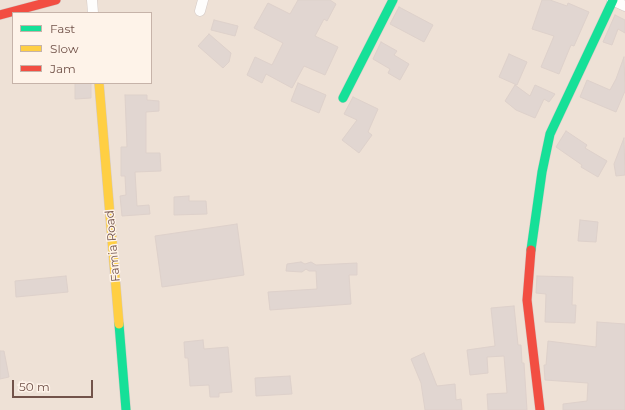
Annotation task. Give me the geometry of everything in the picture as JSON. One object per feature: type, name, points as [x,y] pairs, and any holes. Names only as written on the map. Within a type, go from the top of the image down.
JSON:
[{"type":"street","points":[[0,15],[56,0]]},
{"type":"street","points":[[92,0],[93,12]]},
{"type":"street","points":[[200,11],[203,0]]},
{"type":"street","points":[[343,98],[393,0]]},
{"type":"street","points":[[540,410],[527,300],[531,246],[542,172],[550,134],[612,0],[625,6]]},
{"type":"street","name":"Famia Road","points":[[99,84],[126,410]]},
{"type":"shaded area","points":[[0,0],[625,0],[625,410],[0,410]]},
{"type":"building","points":[[298,0],[330,0],[336,4],[327,21],[324,19],[315,36],[338,47],[325,75],[304,66],[292,88],[266,74],[262,83],[247,75],[255,57],[272,65],[283,43],[254,28],[268,3],[290,14]]},
{"type":"building","points":[[542,0],[550,0],[567,6],[568,3],[589,12],[574,46],[571,45],[559,74],[541,67],[554,36],[532,29]]},
{"type":"building","points":[[399,7],[433,25],[424,42],[390,24]]},
{"type":"building","points":[[615,15],[625,20],[625,33],[618,29],[612,45],[603,42]]},
{"type":"building","points":[[214,20],[238,26],[235,36],[211,30]]},
{"type":"building","points":[[209,34],[231,53],[229,62],[223,68],[198,46]]},
{"type":"building","points":[[381,42],[397,51],[394,55],[409,64],[400,80],[388,73],[390,69],[373,59]]},
{"type":"building","points":[[509,54],[527,62],[517,85],[499,77]]},
{"type":"building","points":[[624,57],[625,91],[616,112],[580,97],[587,80],[610,90],[616,79]]},
{"type":"building","points":[[298,83],[326,95],[319,113],[291,101]]},
{"type":"building","points":[[75,84],[91,84],[91,98],[75,99]]},
{"type":"building","points":[[515,85],[530,96],[535,85],[555,94],[549,102],[544,99],[535,118],[516,110],[505,101]]},
{"type":"building","points":[[125,95],[147,95],[147,100],[159,101],[159,111],[146,112],[146,153],[160,153],[161,171],[135,172],[137,206],[149,205],[150,214],[122,216],[120,196],[126,195],[125,176],[121,176],[121,147],[127,147]]},
{"type":"building","points":[[353,97],[378,109],[368,132],[372,135],[359,153],[342,140],[357,120],[344,114]]},
{"type":"building","points":[[566,131],[587,145],[585,148],[607,161],[598,177],[581,167],[582,165],[556,147]]},
{"type":"building","points":[[624,138],[625,175],[616,176],[614,164]]},
{"type":"building","points":[[189,196],[189,201],[206,201],[207,214],[174,215],[174,197]]},
{"type":"building","points":[[580,220],[598,222],[596,242],[578,241]]},
{"type":"building","points":[[237,224],[244,275],[162,287],[155,236]]},
{"type":"building","points":[[301,262],[305,264],[311,262],[316,265],[357,263],[357,275],[349,275],[351,304],[270,310],[268,292],[317,289],[316,271],[309,271],[306,269],[302,272],[286,271],[287,264]]},
{"type":"building","points":[[66,276],[68,292],[16,297],[15,281]]},
{"type":"building","points":[[537,276],[573,277],[572,305],[576,305],[575,323],[545,322],[546,294],[536,293]]},
{"type":"building","points":[[514,306],[518,345],[521,345],[522,363],[524,363],[527,410],[488,410],[487,394],[507,393],[504,356],[487,357],[488,373],[470,375],[467,350],[495,346],[491,308]]},
{"type":"building","points":[[597,322],[625,324],[625,410],[563,410],[563,404],[587,401],[588,383],[545,380],[544,365],[546,365],[548,341],[596,347]]},
{"type":"building","points":[[203,340],[204,349],[228,347],[232,392],[219,393],[219,397],[210,397],[209,385],[190,386],[188,358],[185,358],[184,342]]},
{"type":"building","points":[[0,351],[4,351],[9,377],[0,379]]},
{"type":"building","points":[[424,353],[437,386],[455,384],[456,400],[461,399],[462,410],[425,410],[421,383],[411,359]]},
{"type":"building","points":[[290,376],[292,394],[256,396],[255,378]]},
{"type":"traffic: fast","points":[[343,98],[393,0]]},
{"type":"traffic: fast","points":[[531,250],[542,172],[550,134],[613,0]]},
{"type":"traffic: fast","points":[[119,324],[126,410]]},
{"type":"traffic: slow","points":[[99,84],[119,324]]},
{"type":"traffic: jam","points":[[0,15],[56,0]]},
{"type":"traffic: jam","points":[[531,250],[527,300],[540,410]]}]
